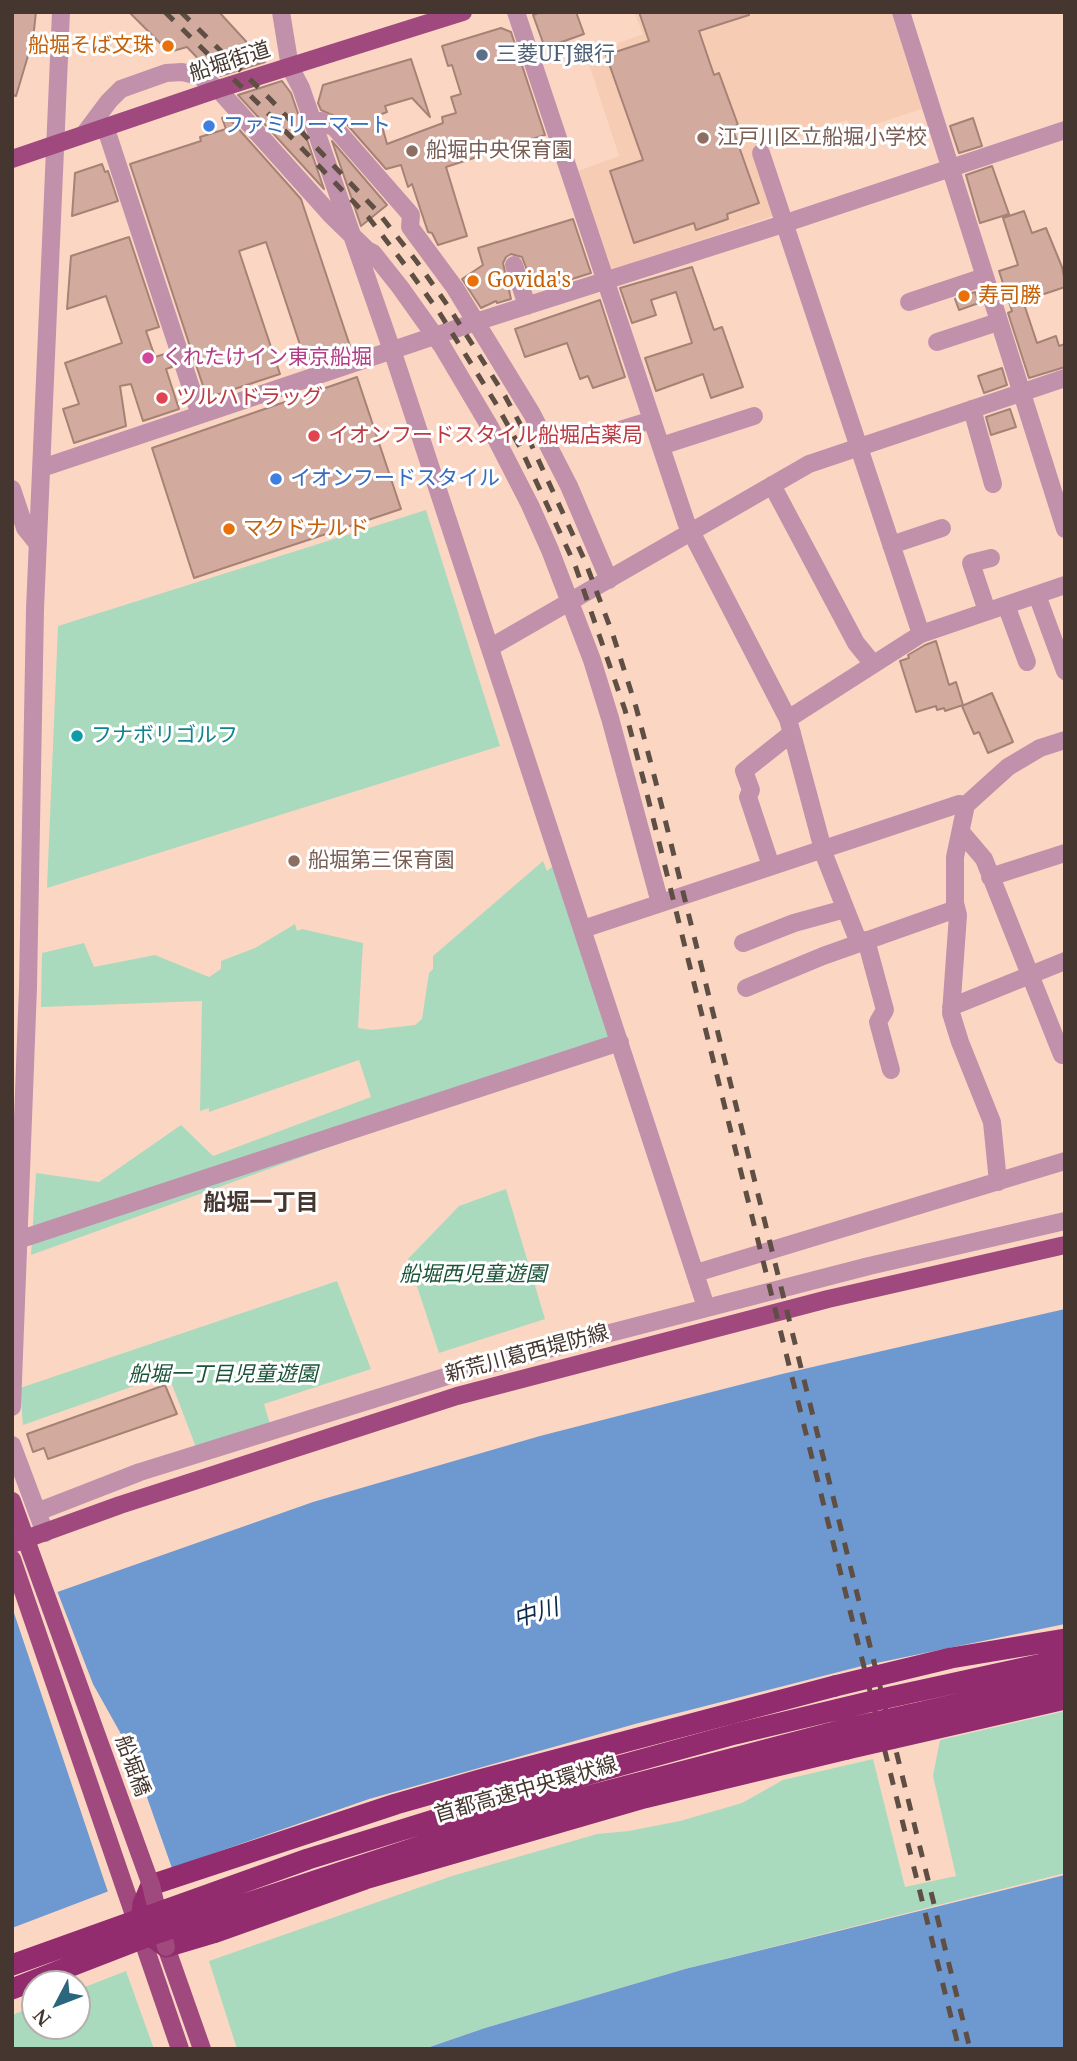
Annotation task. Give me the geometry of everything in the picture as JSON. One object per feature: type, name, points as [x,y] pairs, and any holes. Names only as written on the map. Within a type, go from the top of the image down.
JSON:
[{"type":"highway","points":[[1065,1639],[951,1658],[745,1709],[396,1804],[151,1885],[140,1928],[166,1947],[365,1879],[644,1798],[1065,1699]]},
{"type":"highway","name":"首都高速中央環状線","points":[[12,1965],[296,1864],[524,1792],[735,1734],[1065,1659]]},
{"type":"highway","name":"首都高速中央環状線","points":[[12,1989],[179,1926],[539,1810],[850,1728],[1065,1680]]},
{"type":"main road","name":"船堀街道","points":[[12,159],[105,126],[223,94],[290,66],[463,12]]},
{"type":"main road","name":"新荒川葛西堤防線","points":[[12,1544],[120,1505],[457,1395],[828,1299],[1065,1245]]},
{"type":"main road","name":"船堀橋","points":[[12,1501],[151,1885],[166,1947],[202,2049]]},
{"type":"main road","points":[[12,1559],[180,2049]]},
{"type":"street","points":[[12,1407],[16,1231],[28,987],[30,796],[38,544],[61,12]]},
{"type":"street","points":[[281,12],[290,66],[301,88],[392,350],[706,1307]]},
{"type":"street","points":[[516,12],[691,532],[790,726],[823,849],[845,909],[862,942],[885,1010],[878,1022],[891,1070]]},
{"type":"street","points":[[901,12],[1021,393],[1060,495],[1065,529]]},
{"type":"street","points":[[85,133],[117,92],[166,73],[199,76],[223,94],[351,234],[373,253],[435,337],[490,427],[530,505],[570,602],[610,718],[660,903]]},
{"type":"street","points":[[313,122],[321,121],[335,128],[411,215],[410,227],[477,322],[533,414],[608,580]]},
{"type":"street","points":[[105,126],[200,415]]},
{"type":"street","points":[[42,468],[392,350],[1065,130]]},
{"type":"street","points":[[761,153],[921,634]]},
{"type":"street","points":[[514,265],[527,306]]},
{"type":"street","points":[[909,302],[984,277]]},
{"type":"street","points":[[937,342],[998,322]]},
{"type":"street","points":[[491,647],[809,464],[1065,379]]},
{"type":"street","points":[[972,409],[993,484]]},
{"type":"street","points":[[661,446],[754,416]]},
{"type":"street","points":[[613,432],[652,419]]},
{"type":"street","points":[[772,485],[856,643],[873,664]]},
{"type":"street","points":[[12,489],[25,528],[38,544]]},
{"type":"street","points":[[891,545],[942,528]]},
{"type":"street","points":[[987,611],[971,563],[991,558]]},
{"type":"street","points":[[771,866],[748,797],[751,790],[744,771],[790,726],[873,664],[921,634],[1065,585]]},
{"type":"street","points":[[1037,595],[1065,671]]},
{"type":"street","points":[[1006,605],[1027,662]]},
{"type":"street","points":[[998,1182],[992,1122],[960,1042],[951,1007],[958,915],[955,857],[966,805],[1008,766],[1040,748],[1065,740]]},
{"type":"street","points":[[12,802],[30,796]]},
{"type":"street","points":[[583,929],[959,804],[966,805]]},
{"type":"street","points":[[961,832],[984,859],[1061,1050]]},
{"type":"street","points":[[990,877],[1065,853]]},
{"type":"street","points":[[743,943],[794,923],[845,909]]},
{"type":"street","points":[[746,988],[779,973],[956,909]]},
{"type":"street","points":[[951,1007],[1065,961]]},
{"type":"street","points":[[16,1231],[620,1042]]},
{"type":"street","points":[[696,1273],[1065,1161]]},
{"type":"street","points":[[37,1512],[140,1472],[467,1370],[869,1266],[1065,1221]]},
{"type":"street","points":[[12,1445],[45,1533]]},
{"type":"shaded area","name":"江戸川区立船堀小学校","points":[[634,12],[892,12],[922,109],[851,132],[847,120],[774,145],[768,151],[773,216],[611,270],[578,171],[619,156],[586,55],[643,34]]},
{"type":"green space","points":[[426,510],[500,746],[47,888],[58,626]]},
{"type":"green space","points":[[560,860],[620,1042],[31,1255],[36,1173],[99,1182],[181,1125],[213,1156],[371,1097],[359,1060],[209,1112],[209,1108],[200,1111],[202,1001],[41,1007],[42,953],[84,943],[94,967],[155,955],[209,977],[221,969],[221,961],[255,948],[295,924],[297,931],[302,929],[363,943],[358,1028],[372,1030],[415,1025],[422,1019],[429,973],[433,969],[433,956],[543,861],[547,871]]},
{"type":"green space","name":"船堀西児童遊園","points":[[506,1189],[545,1319],[439,1353],[408,1259],[459,1206]]},
{"type":"green space","name":"船堀一丁目児童遊園","points":[[337,1281],[371,1369],[264,1404],[270,1424],[197,1450],[168,1374],[23,1425],[20,1388]]},
{"type":"green space","points":[[1065,1711],[1065,1873],[685,1969],[485,2028],[424,2049],[237,2049],[209,1961],[452,1876],[597,1834],[680,1821],[742,1803],[783,1780],[873,1759],[905,1887],[956,1876],[933,1776],[940,1740]]},
{"type":"green space","points":[[126,1971],[154,2049],[12,2049],[12,2015],[21,2011],[21,2040],[91,2040],[91,1985]]},
{"type":"water","name":"中川","points":[[1065,1309],[1065,1624],[862,1666],[635,1724],[369,1799],[146,1877],[12,1928],[12,1608],[313,1502],[540,1436],[782,1374]]},
{"type":"water","points":[[1065,1875],[1065,2049],[424,2049],[485,2028],[685,1969]]},
{"type":"pier","points":[[56,1588],[93,1684],[131,1752],[173,1871],[109,1895],[12,1607],[12,1604]]},
{"type":"building","points":[[12,12],[36,12],[33,39],[16,96],[12,95]]},
{"type":"building","points":[[129,12],[219,12],[265,62],[220,76],[206,67],[187,47],[169,52]]},
{"type":"building","points":[[541,12],[576,12],[584,34],[545,48],[533,15]]},
{"type":"building","points":[[639,12],[748,12],[749,15],[699,31],[714,75],[719,73],[738,125],[732,127],[759,203],[727,214],[728,219],[696,230],[694,223],[634,243],[610,171],[643,160],[606,55],[649,41]]},
{"type":"building","points":[[501,28],[511,32],[545,135],[446,167],[467,236],[438,245],[432,233],[428,232],[412,184],[408,187],[401,165],[386,169],[343,120],[321,110],[318,103],[323,85],[411,59],[430,117],[412,98],[385,106],[387,112],[379,115],[387,144],[443,123],[442,117],[456,113],[451,97],[461,94],[452,65],[448,66],[442,46]]},
{"type":"building","points":[[282,81],[291,93],[324,189],[238,95]]},
{"type":"building","points":[[227,116],[301,199],[350,346],[305,360],[266,242],[239,251],[280,374],[207,398],[130,164],[201,141],[200,137],[226,129],[222,118]]},
{"type":"building","points":[[973,118],[982,146],[959,153],[950,126]]},
{"type":"building","points":[[332,141],[387,205],[361,226]]},
{"type":"building","points":[[102,164],[105,172],[108,171],[118,201],[72,216],[75,173]]},
{"type":"building","points":[[992,166],[1009,214],[980,223],[966,175]]},
{"type":"building","points":[[1024,211],[1032,233],[1046,228],[1062,267],[1065,282],[1065,287],[1023,301],[1037,343],[1056,336],[1059,346],[1065,344],[1065,367],[1029,378],[1008,313],[1012,311],[999,271],[1018,265],[1003,218]]},
{"type":"building","points":[[573,219],[591,273],[553,285],[551,280],[533,286],[522,257],[511,254],[503,263],[511,299],[497,303],[496,301],[481,308],[462,279],[483,265],[478,248]]},
{"type":"building","points":[[129,237],[159,327],[146,331],[155,357],[168,353],[172,367],[166,369],[179,409],[143,421],[131,384],[120,386],[126,426],[74,443],[63,409],[79,404],[65,363],[122,343],[106,296],[67,309],[71,256]]},
{"type":"building","points":[[692,267],[714,330],[722,327],[743,387],[711,398],[703,374],[656,391],[645,358],[692,343],[676,292],[651,300],[656,315],[632,323],[620,288]]},
{"type":"building","points":[[975,292],[979,303],[959,310],[955,299]]},
{"type":"building","points":[[600,300],[625,377],[593,388],[588,376],[580,379],[567,343],[525,357],[515,329]]},
{"type":"building","points":[[1002,368],[1007,385],[984,393],[978,376]]},
{"type":"building","name":"イオンフードスタイル","points":[[357,377],[401,509],[194,578],[152,448]]},
{"type":"building","points":[[1010,409],[1016,427],[991,435],[986,417]]},
{"type":"building","points":[[936,641],[949,685],[956,682],[963,705],[945,711],[944,708],[937,710],[936,706],[916,712],[900,661]]},
{"type":"building","points":[[992,693],[1013,742],[988,753],[979,732],[974,734],[962,706]]},
{"type":"building","points":[[165,1385],[177,1414],[48,1459],[44,1448],[33,1452],[27,1434]]},
{"type":"railway","points":[[165,12],[369,218],[408,269],[439,312],[495,402],[521,449],[575,565],[625,710],[644,782],[959,2049]]},
{"type":"railway","points":[[181,12],[270,99],[377,211],[417,262],[505,396],[531,444],[585,561],[613,635],[655,779],[970,2049]]},
{"type":"place","name":"船堀そば文珠","points":[[168,46]]},
{"type":"place","name":"三菱UFJ銀行","points":[[482,55]]},
{"type":"place","name":"ファミリーマート","points":[[209,126]]},
{"type":"place","name":"江戸川区立船堀小学校","points":[[703,138]]},
{"type":"place","name":"船堀中央保育園","points":[[412,151]]},
{"type":"place","name":"Govida's","points":[[473,281]]},
{"type":"place","name":"寿司勝","points":[[964,296]]},
{"type":"place","name":"くれたけイン東京船堀","points":[[148,358]]},
{"type":"place","name":"ツルハドラッグ","points":[[162,398]]},
{"type":"place","name":"イオンフードスタイル船堀店薬局","points":[[314,436]]},
{"type":"place","name":"イオンフードスタイル","points":[[276,479]]},
{"type":"place","name":"マクドナルド","points":[[229,529]]},
{"type":"place","name":"フナボリゴルフ","points":[[77,736]]},
{"type":"place","name":"船堀第三保育園","points":[[294,861]]},
{"type":"district","name":"船堀一丁目","points":[[261,1203]]}]
